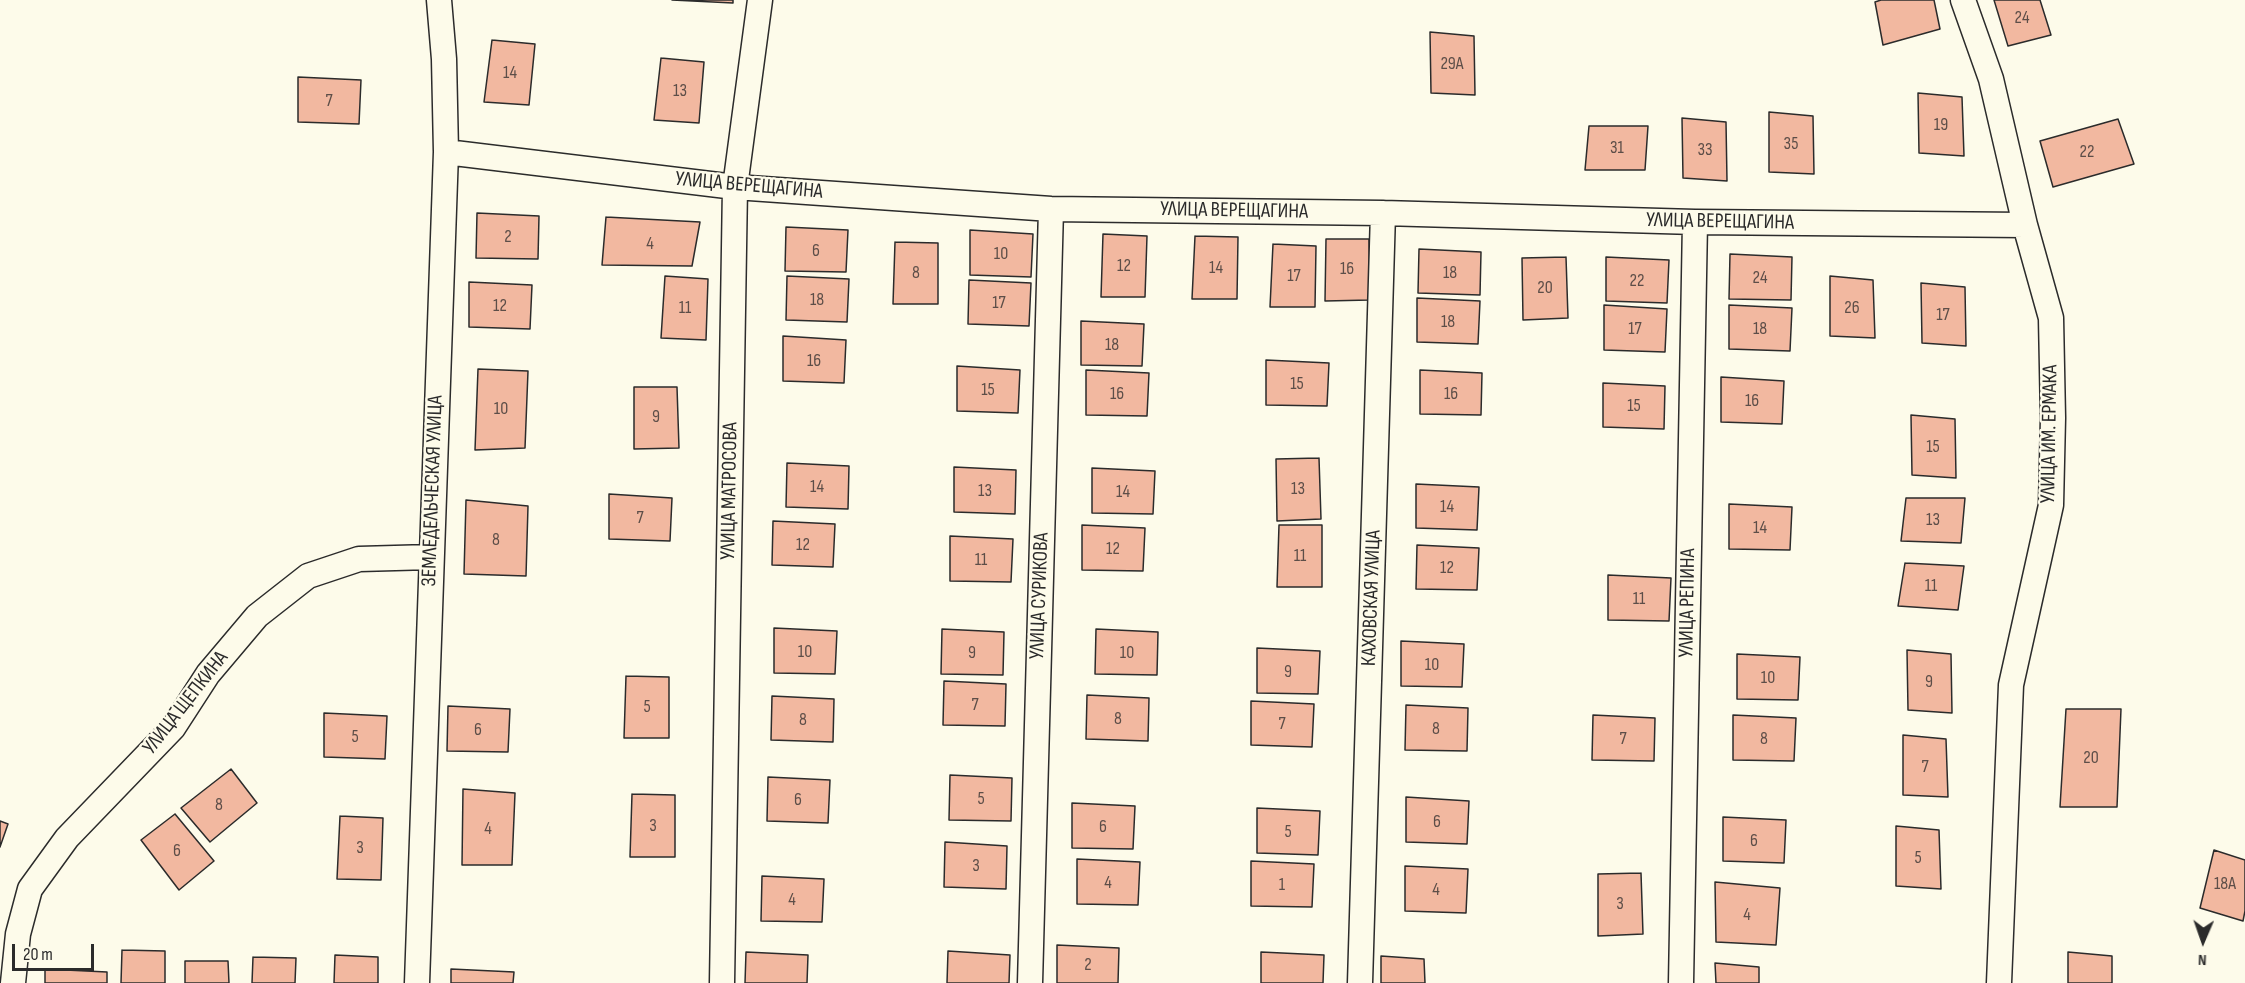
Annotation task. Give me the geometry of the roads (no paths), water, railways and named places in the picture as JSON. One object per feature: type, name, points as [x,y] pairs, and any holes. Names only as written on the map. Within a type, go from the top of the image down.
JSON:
[{"type":"street","name":"ЗЕМЛЕДЕЛЬЧЕСКАЯ УЛИЦА","points":[[417,983],[446,152],[444,59],[439,0]]},
{"type":"street","name":"УЛИЦА МАТРОСОВА","points":[[722,983],[735,187],[760,0]]},
{"type":"street","name":"УЛИЦА ИМ. ЕРМАКА","points":[[1963,0],[1991,79],[2025,225],[2051,318],[2053,418],[2051,505],[2011,685],[1999,983]]},
{"type":"street","name":"УЛИЦА ВЕРЕЩАГИНА","points":[[446,152],[735,187],[1051,209],[1383,213],[1695,222],[2025,225]]},
{"type":"street","name":"УЛИЦА СУРИКОВА","points":[[1030,983],[1051,209]]},
{"type":"street","name":"КАХОВСКАЯ УЛИЦА","points":[[1360,983],[1383,213]]},
{"type":"street","name":"УЛИЦА РЕПИНА","points":[[1681,983],[1695,222]]},
{"type":"street","name":"УЛИЦА ЩЕПКИНА","points":[[13,983],[18,934],[30,889],[67,838],[173,728],[208,674],[257,616],[308,576],[359,559],[431,557]]}]
